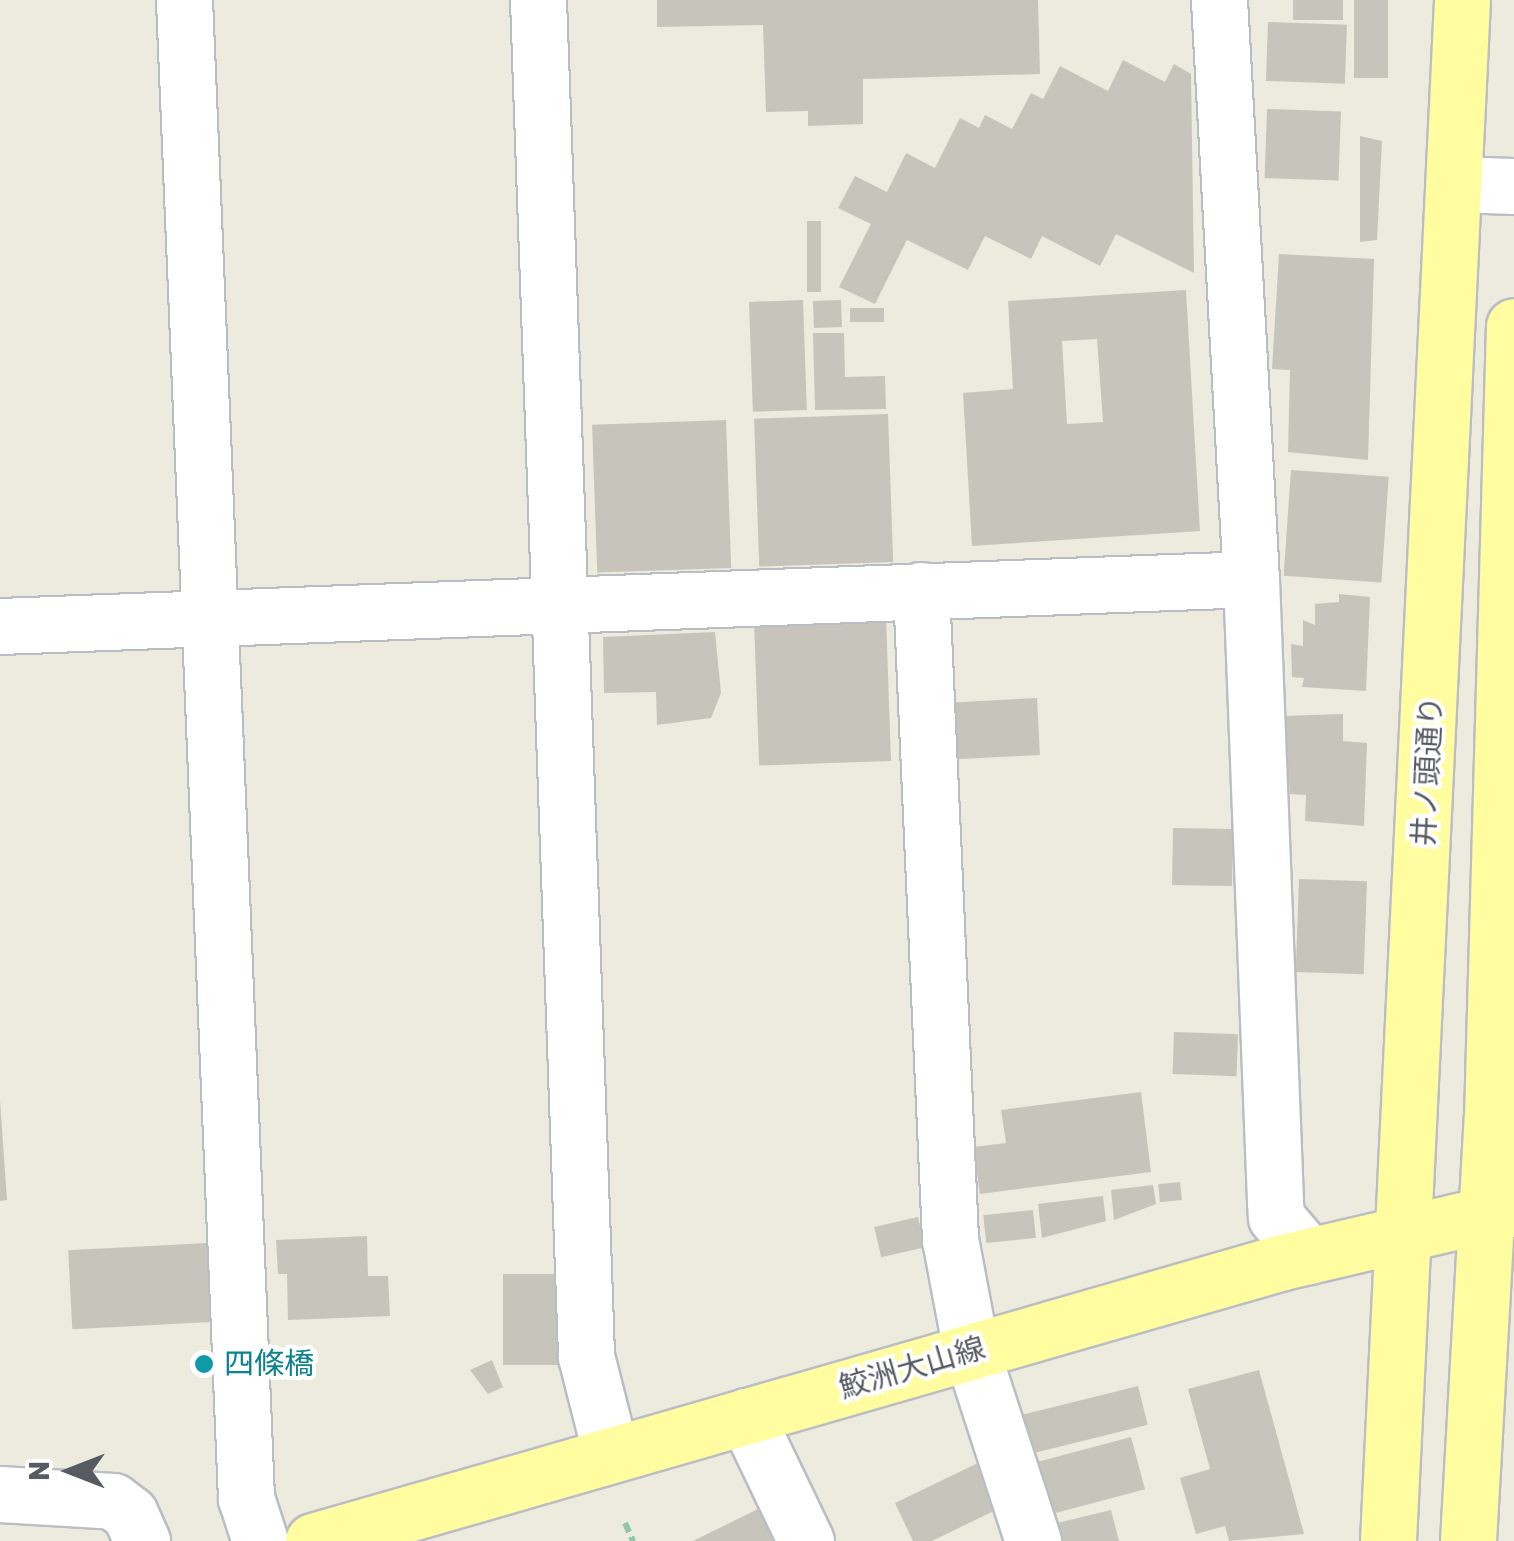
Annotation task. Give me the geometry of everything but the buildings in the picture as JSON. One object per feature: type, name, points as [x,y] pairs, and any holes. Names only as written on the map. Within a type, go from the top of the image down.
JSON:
[{"type":"main road","name":"井ノ頭通り","points":[[1388,1541],[1462,0]]},
{"type":"main road","points":[[1468,1541],[1499,1212],[1492,1117],[1514,326]]},
{"type":"main road","name":"鮫洲大山線","points":[[314,1541],[971,1350],[1310,1256],[1499,1212]]},
{"type":"street","points":[[184,0],[246,1498],[260,1541]]},
{"type":"street","points":[[538,0],[564,604],[586,1356],[611,1455]]},
{"type":"street","points":[[1219,0],[1251,578],[1276,1217],[1310,1256]]},
{"type":"street","points":[[1456,184],[1514,186]]},
{"type":"street","points":[[0,626],[1251,578]]},
{"type":"street","points":[[921,590],[950,1238],[971,1350],[1033,1541]]},
{"type":"street","points":[[746,1416],[806,1541]]},
{"type":"street","points":[[0,1494],[113,1501],[130,1514],[142,1541]]},
{"type":"path","points":[[625,1524],[633,1541]]},
{"type":"place","name":"四條橋","points":[[204,1364]]}]
